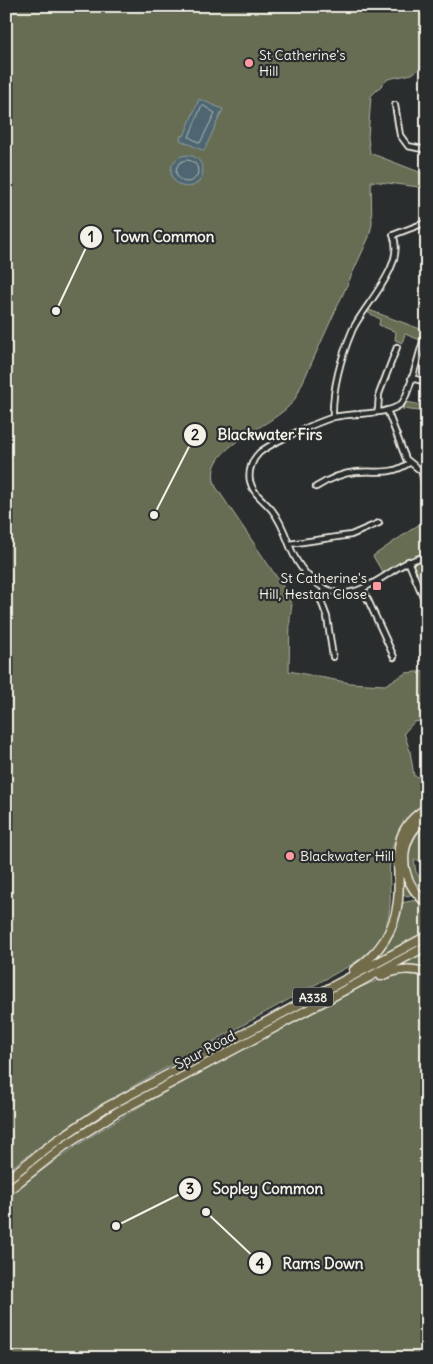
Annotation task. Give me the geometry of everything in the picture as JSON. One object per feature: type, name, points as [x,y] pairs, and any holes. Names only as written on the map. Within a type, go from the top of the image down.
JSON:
[{"type":"highway","points":[[333,986],[369,959],[389,932],[398,900],[396,858],[398,843],[409,823],[427,808]]},
{"type":"highway","points":[[427,817],[410,834],[403,857],[405,873],[410,886],[427,903]]},
{"type":"highway","name":"Spur Road","points":[[6,1180],[56,1141],[106,1108],[427,936]]},
{"type":"highway","name":"Spur Road","points":[[6,1192],[63,1147],[117,1112],[427,946]]},
{"type":"highway","points":[[343,991],[392,971],[413,969],[427,973]]},
{"type":"street","points":[[395,106],[400,135],[408,146],[427,150]]},
{"type":"street","points":[[333,417],[336,384],[351,334],[385,280],[395,252],[393,236],[427,222]]},
{"type":"street","points":[[427,330],[403,402],[387,410],[333,417],[260,452],[251,466],[249,477],[252,488],[277,517],[300,568],[315,583],[324,588],[349,592],[363,588],[408,561],[427,556]]},
{"type":"street","points":[[378,411],[379,394],[397,347]]},
{"type":"street","points":[[411,378],[427,382]]},
{"type":"street","points":[[387,410],[404,455],[409,463],[427,476]]},
{"type":"street","points":[[316,487],[344,474],[360,471],[392,472],[409,463]]},
{"type":"street","points":[[289,544],[351,535],[379,523]]},
{"type":"street","points":[[408,561],[427,606]]},
{"type":"street","points":[[324,588],[321,601],[327,618],[333,657]]},
{"type":"street","points":[[363,588],[394,657]]},
{"type":"green space","points":[[6,6],[427,6],[427,63],[412,74],[388,79],[371,96],[368,137],[370,153],[427,175],[427,188],[371,181],[372,224],[369,237],[296,397],[287,408],[274,418],[229,448],[219,459],[214,472],[216,487],[284,588],[292,604],[289,671],[350,683],[385,685],[406,673],[427,671],[427,720],[414,722],[404,733],[410,751],[414,776],[427,778],[427,803],[414,813],[397,835],[390,862],[389,916],[382,936],[368,952],[356,962],[135,1085],[36,1149],[6,1172]]},
{"type":"green space","points":[[369,310],[423,330],[420,340],[405,334],[402,343],[395,340],[396,332],[379,325],[380,319],[367,312]]},
{"type":"green space","points":[[406,402],[427,406],[427,412],[402,409]]},
{"type":"green space","points":[[418,474],[427,478],[427,505],[424,511],[420,503],[423,490]]},
{"type":"green space","points":[[424,521],[427,521],[427,576],[419,575],[409,558],[383,573],[373,556]]},
{"type":"green space","points":[[427,821],[425,841],[427,860],[414,860],[416,872],[423,882],[418,887],[411,880],[407,872],[408,854],[416,835]]},
{"type":"green space","points":[[402,862],[407,885],[412,894],[408,896],[402,894]]},
{"type":"green space","points":[[416,900],[427,907],[427,932],[375,960],[374,958],[385,947],[392,934],[401,903]]},
{"type":"green space","points":[[427,950],[427,970],[415,966],[396,967]]},
{"type":"green space","points":[[411,971],[427,975],[427,1358],[6,1358],[6,1200],[11,1195],[97,1132],[159,1095],[330,1001],[390,976]]},
{"type":"water","points":[[199,99],[223,109],[204,151],[180,140],[181,135],[184,136]]},
{"type":"water","points":[[187,155],[199,159],[203,171],[199,183],[187,187],[175,183],[171,171],[175,159]]},
{"type":"place","name":"St Catherine's Hill","points":[[249,63]]},
{"type":"place","name":"Town Common","points":[[56,311]]},
{"type":"place","name":"Blackwater Firs","points":[[154,515]]},
{"type":"place","name":"St Catherine's Hill, Hestan Close","points":[[377,586]]},
{"type":"place","name":"Blackwater Hill","points":[[290,856]]},
{"type":"place","name":"Rams Down","points":[[206,1212]]},
{"type":"place","name":"Sopley Common","points":[[116,1226]]}]
